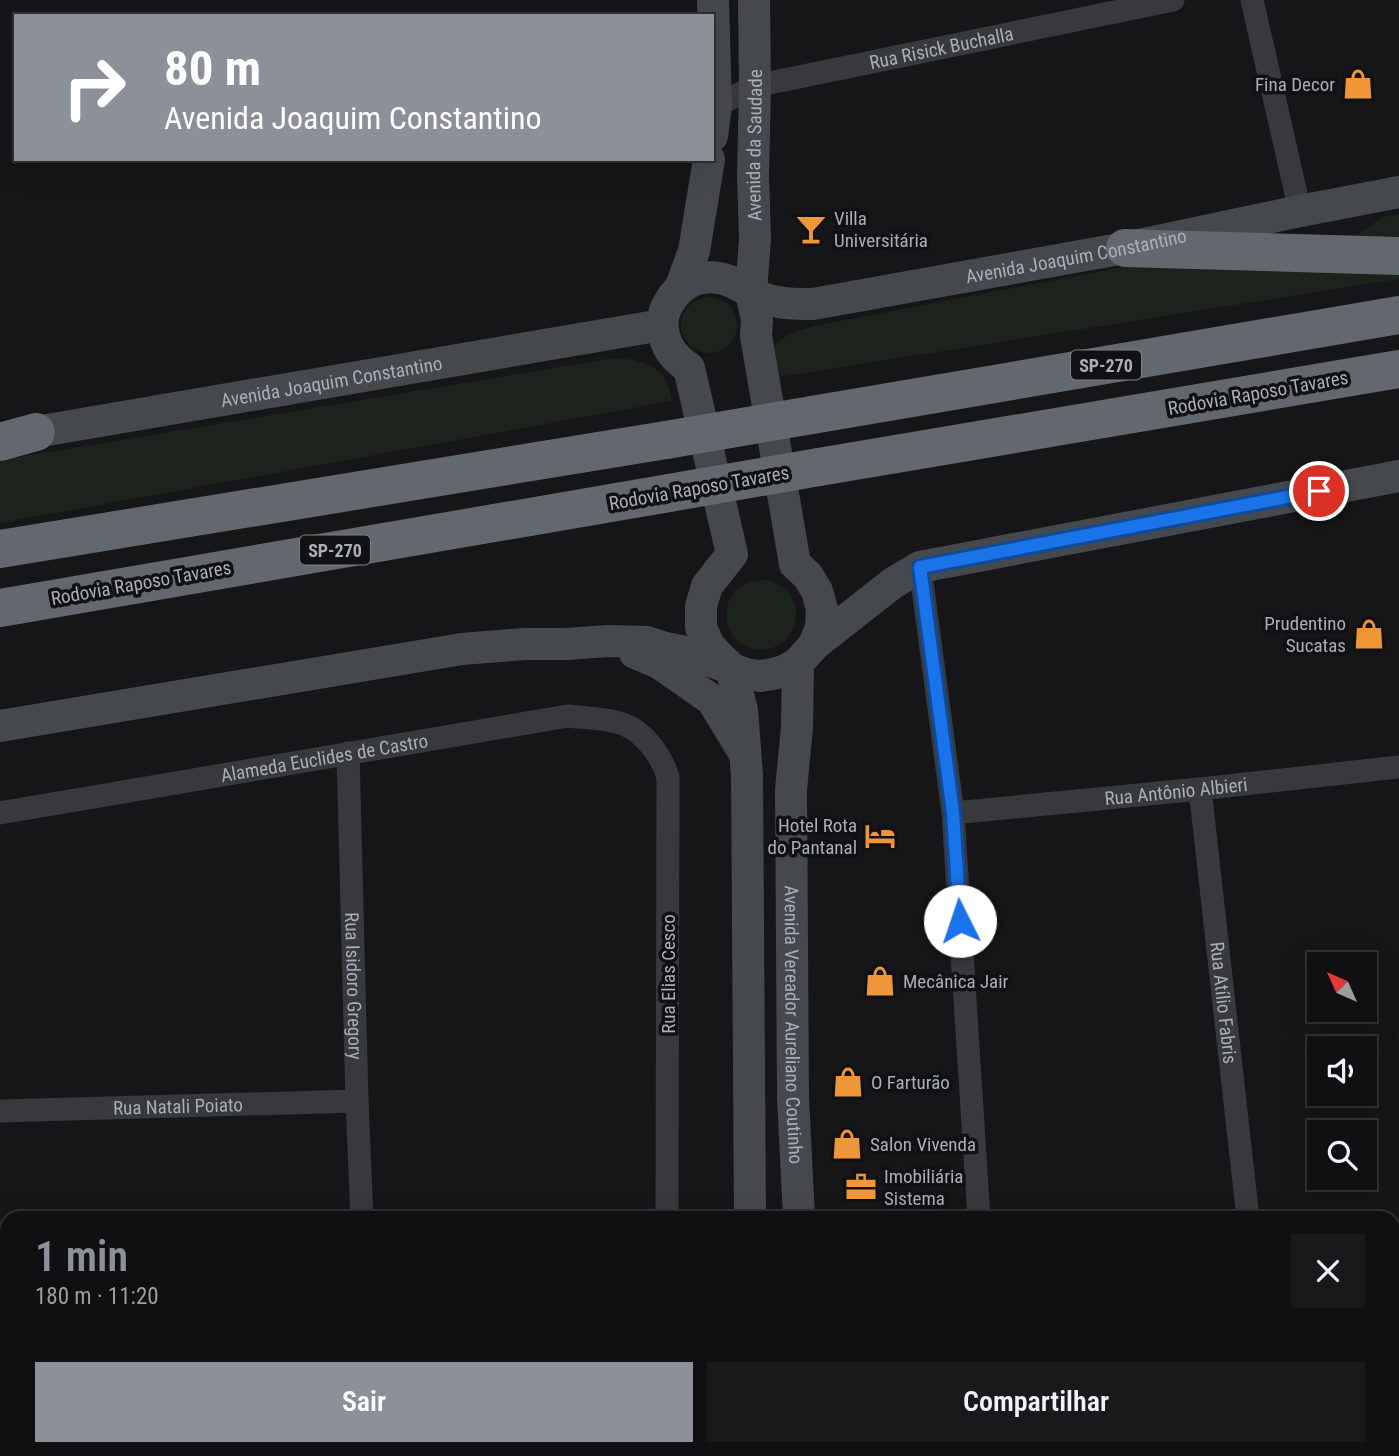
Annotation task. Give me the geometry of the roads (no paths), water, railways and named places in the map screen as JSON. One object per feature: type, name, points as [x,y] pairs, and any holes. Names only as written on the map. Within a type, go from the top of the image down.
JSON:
[{"type":"highway","points":[[1125,248],[1399,256]]},
{"type":"highway","name":"SP-270","points":[[0,549],[666,440],[1399,315]]},
{"type":"highway","name":"Rodovia Raposo Tavares","points":[[0,608],[1399,369]]},
{"type":"street","name":"Avenida da Saudade","points":[[754,0],[755,240],[751,292],[757,320],[756,337]]},
{"type":"street","name":"Rua Risick Buchalla","points":[[714,121],[755,86],[1173,0]]},
{"type":"street","points":[[1252,0],[1300,211]]},
{"type":"street","points":[[709,161],[694,251],[680,289],[666,306],[662,325],[669,350],[689,368],[732,554],[707,586],[701,606],[701,627],[709,646],[731,668],[742,710],[746,756],[750,1211]]},
{"type":"street","name":"Avenida Joaquim Constantino","points":[[680,289],[682,285],[698,278],[714,277],[730,281],[765,299],[813,304],[1125,248],[1399,192]]},
{"type":"street","name":"Avenida Joaquim Constantino","points":[[12,437],[662,325]]},
{"type":"street","name":"Avenida Vereador Aureliano Coutinho","points":[[756,337],[794,564],[808,576],[817,591],[822,609],[821,627],[806,654],[791,790],[793,1097],[799,1211]]},
{"type":"street","points":[[0,726],[463,649],[524,644],[647,642],[686,652],[747,674],[773,674],[786,670],[893,583],[920,567],[1399,476]]},
{"type":"street","points":[[920,567],[953,813],[979,1211]]},
{"type":"street","points":[[608,641],[659,663],[712,700],[746,756]]},
{"type":"street","name":"Alameda Euclides de Castro","points":[[0,813],[568,716],[625,724],[645,738]]},
{"type":"street","name":"Rua Elias Cesco","points":[[645,738],[664,763],[668,777],[667,1211]]},
{"type":"street","name":"Rua Isidoro Gregory","points":[[348,753],[362,1211]]},
{"type":"street","name":"Rua Antônio Albieri","points":[[953,813],[1399,767]]},
{"type":"street","name":"Rua Atílio Fabris","points":[[1200,789],[1247,1211]]},
{"type":"street","name":"Rua Natali Poiato","points":[[0,1111],[357,1101]]},
{"type":"place","name":"Fina Decor","points":[[1358,84]]},
{"type":"place","name":"Villa Universitária","points":[[811,229]]},
{"type":"place","name":"Prudentino Sucatas","points":[[1369,634]]},
{"type":"place","name":"Hotel Rota do Pantanal","points":[[880,836]]},
{"type":"place","name":"Mecânica Jair","points":[[880,981]]},
{"type":"place","name":"O Farturão","points":[[848,1082]]},
{"type":"place","name":"Salon Vivenda","points":[[847,1144]]},
{"type":"place","name":"Imobiliária Sistema","points":[[861,1187]]}]
